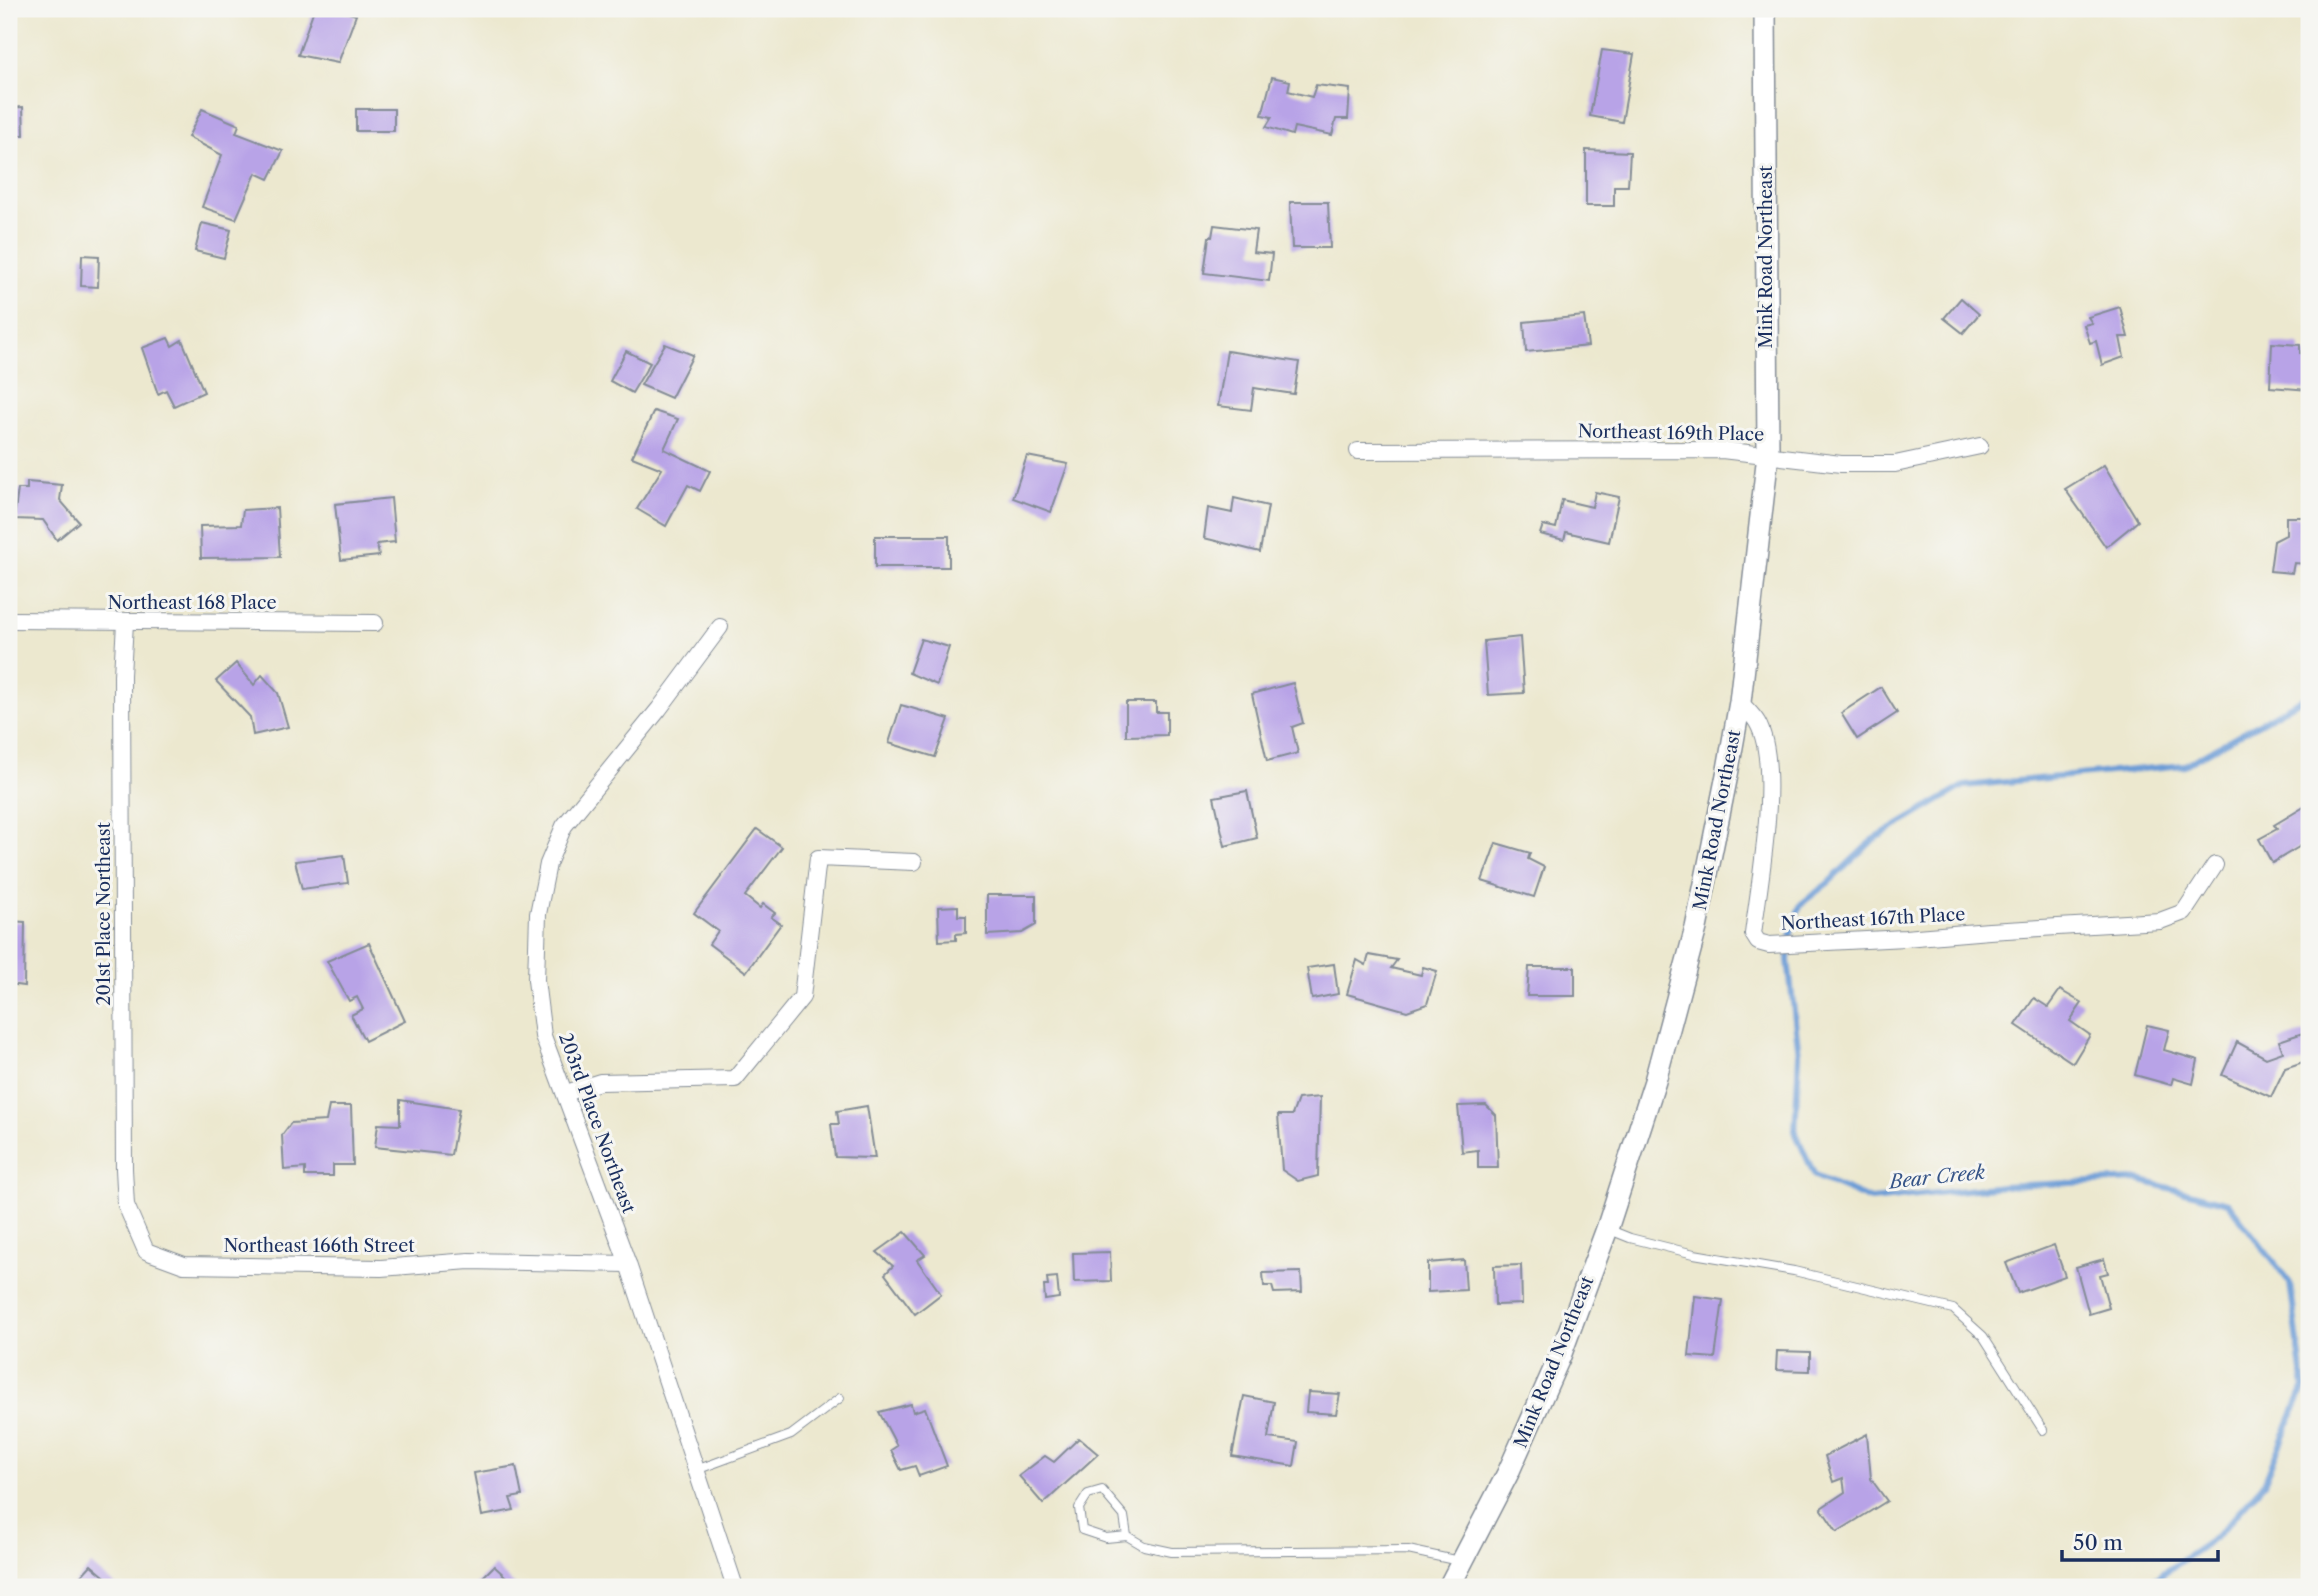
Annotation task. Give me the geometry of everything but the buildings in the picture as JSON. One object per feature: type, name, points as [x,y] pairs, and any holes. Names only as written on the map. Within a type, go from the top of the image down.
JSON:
[{"type":"street","name":"Mink Road Northeast","points":[[1449,1587],[1508,1473],[1560,1356],[1607,1229],[1655,1081],[1696,928],[1727,775],[1740,702],[1768,454],[1765,9]]},
{"type":"street","name":"Northeast 169th Place","points":[[1358,450],[1723,450],[1840,464],[1895,464],[1980,446]]},
{"type":"street","name":"Northeast 168 Place","points":[[9,620],[375,623]]},
{"type":"street","name":"201st Place Northeast","points":[[125,623],[122,675],[126,1205]]},
{"type":"street","name":"203rd Place Northeast","points":[[720,627],[659,709],[564,826],[548,864],[538,914],[537,980],[543,1036],[628,1264],[735,1587]]},
{"type":"street","name":"Northeast 167th Place","points":[[1740,702],[1758,723],[1766,753],[1769,811],[1753,934],[1758,943],[1769,945],[1905,938],[2160,921],[2184,912],[2215,865]]},
{"type":"street","points":[[566,1093],[600,1082],[735,1079],[802,998],[818,858],[914,862]]},
{"type":"street","name":"Northeast 166th Street","points":[[126,1205],[146,1251],[184,1265],[381,1268],[469,1261],[628,1264]]},
{"type":"lane","points":[[1607,1229],[1630,1238],[1695,1254],[1794,1271],[1952,1309],[1983,1336],[2043,1430]]},
{"type":"lane","points":[[696,1470],[790,1436],[840,1398]]},
{"type":"lane","points":[[1128,1536],[1124,1516],[1102,1490],[1088,1494],[1079,1508],[1082,1530],[1105,1538],[1128,1536],[1144,1546],[1172,1552],[1408,1550],[1463,1562]]},
{"type":"waterway","name":"Bear Creek","points":[[2143,1587],[2216,1537],[2264,1483],[2304,1387],[2290,1283],[2228,1203],[2138,1180],[2003,1186],[1871,1200],[1815,1176],[1795,1132],[1799,1055],[1788,960],[1792,926],[1801,904],[1828,883],[1873,840],[1964,786],[2185,765],[2309,695]]}]
